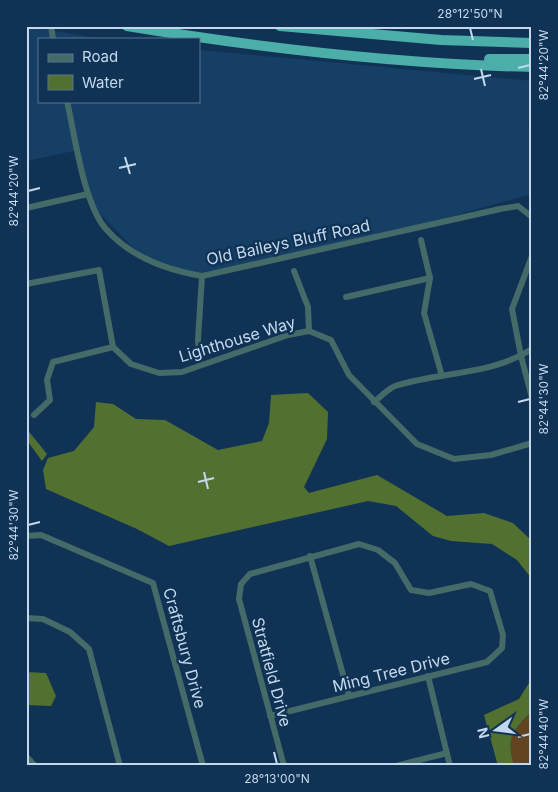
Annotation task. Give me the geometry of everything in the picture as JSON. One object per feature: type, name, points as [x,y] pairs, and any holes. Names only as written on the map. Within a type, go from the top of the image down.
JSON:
[{"type":"highway","points":[[127,26],[302,51],[458,64],[532,66]]},
{"type":"highway","points":[[280,26],[441,40],[532,43]]},
{"type":"highway","points":[[458,64],[492,59],[532,59]]},
{"type":"street","name":"Old Baileys Bluff Road","points":[[67,102],[88,194],[105,228],[142,259],[184,273],[202,276],[500,209],[518,206],[530,215]]},
{"type":"street","points":[[26,208],[88,194]]},
{"type":"street","points":[[420,240],[430,278],[424,313],[442,376]]},
{"type":"street","points":[[532,256],[512,309],[521,356],[532,398]]},
{"type":"street","points":[[26,284],[99,270],[113,347],[53,362],[47,380],[50,400],[34,414]]},
{"type":"street","points":[[294,271],[308,307],[309,331]]},
{"type":"street","points":[[200,365],[198,340],[202,276]]},
{"type":"street","points":[[346,297],[430,278]]},
{"type":"street","name":"Lighthouse Way","points":[[113,347],[131,364],[159,373],[182,372],[288,335],[309,331],[331,340],[348,375],[417,444],[454,459],[491,455],[532,443]]},
{"type":"street","points":[[374,402],[394,386],[487,369],[521,356],[532,349]]},
{"type":"street","name":"Craftsbury Drive","points":[[26,536],[42,535],[153,583],[203,766]]},
{"type":"street","name":"Ming Tree Drive","points":[[270,716],[487,662],[502,648],[503,635],[490,591],[471,584],[430,593],[411,590],[395,563],[378,550],[359,544],[310,556]]},
{"type":"street","points":[[310,556],[349,696]]},
{"type":"street","name":"Stratfield Drive","points":[[284,766],[239,599],[241,584],[250,574],[310,556]]},
{"type":"street","points":[[26,618],[43,619],[70,632],[89,649],[120,766]]},
{"type":"street","points":[[428,676],[450,766]]},
{"type":"street","points":[[396,766],[447,753]]},
{"type":"street","points":[[26,756],[35,766]]},
{"type":"shaded area","points":[[26,26],[95,38],[38,38],[38,102],[200,102],[200,50],[532,81],[532,122],[528,124],[532,141],[532,194],[338,248],[185,275],[139,254],[93,206],[78,150],[26,161]]},
{"type":"shaded area","points":[[532,711],[532,766],[514,766],[511,741],[515,730]]},
{"type":"water","points":[[308,393],[328,412],[327,439],[304,487],[309,493],[377,475],[447,516],[484,513],[513,523],[532,541],[532,579],[517,560],[492,544],[451,541],[433,536],[396,506],[368,501],[169,546],[137,529],[46,489],[43,470],[48,458],[74,451],[94,427],[96,402],[113,404],[136,419],[165,420],[218,450],[262,441],[269,423],[271,395]]},
{"type":"water","points":[[26,428],[47,454],[42,461],[26,439]]},
{"type":"water","points":[[26,672],[46,673],[56,696],[51,706],[26,705]]},
{"type":"water","points":[[532,678],[532,711],[512,735],[511,748],[514,766],[498,766],[484,715],[519,699]]}]
